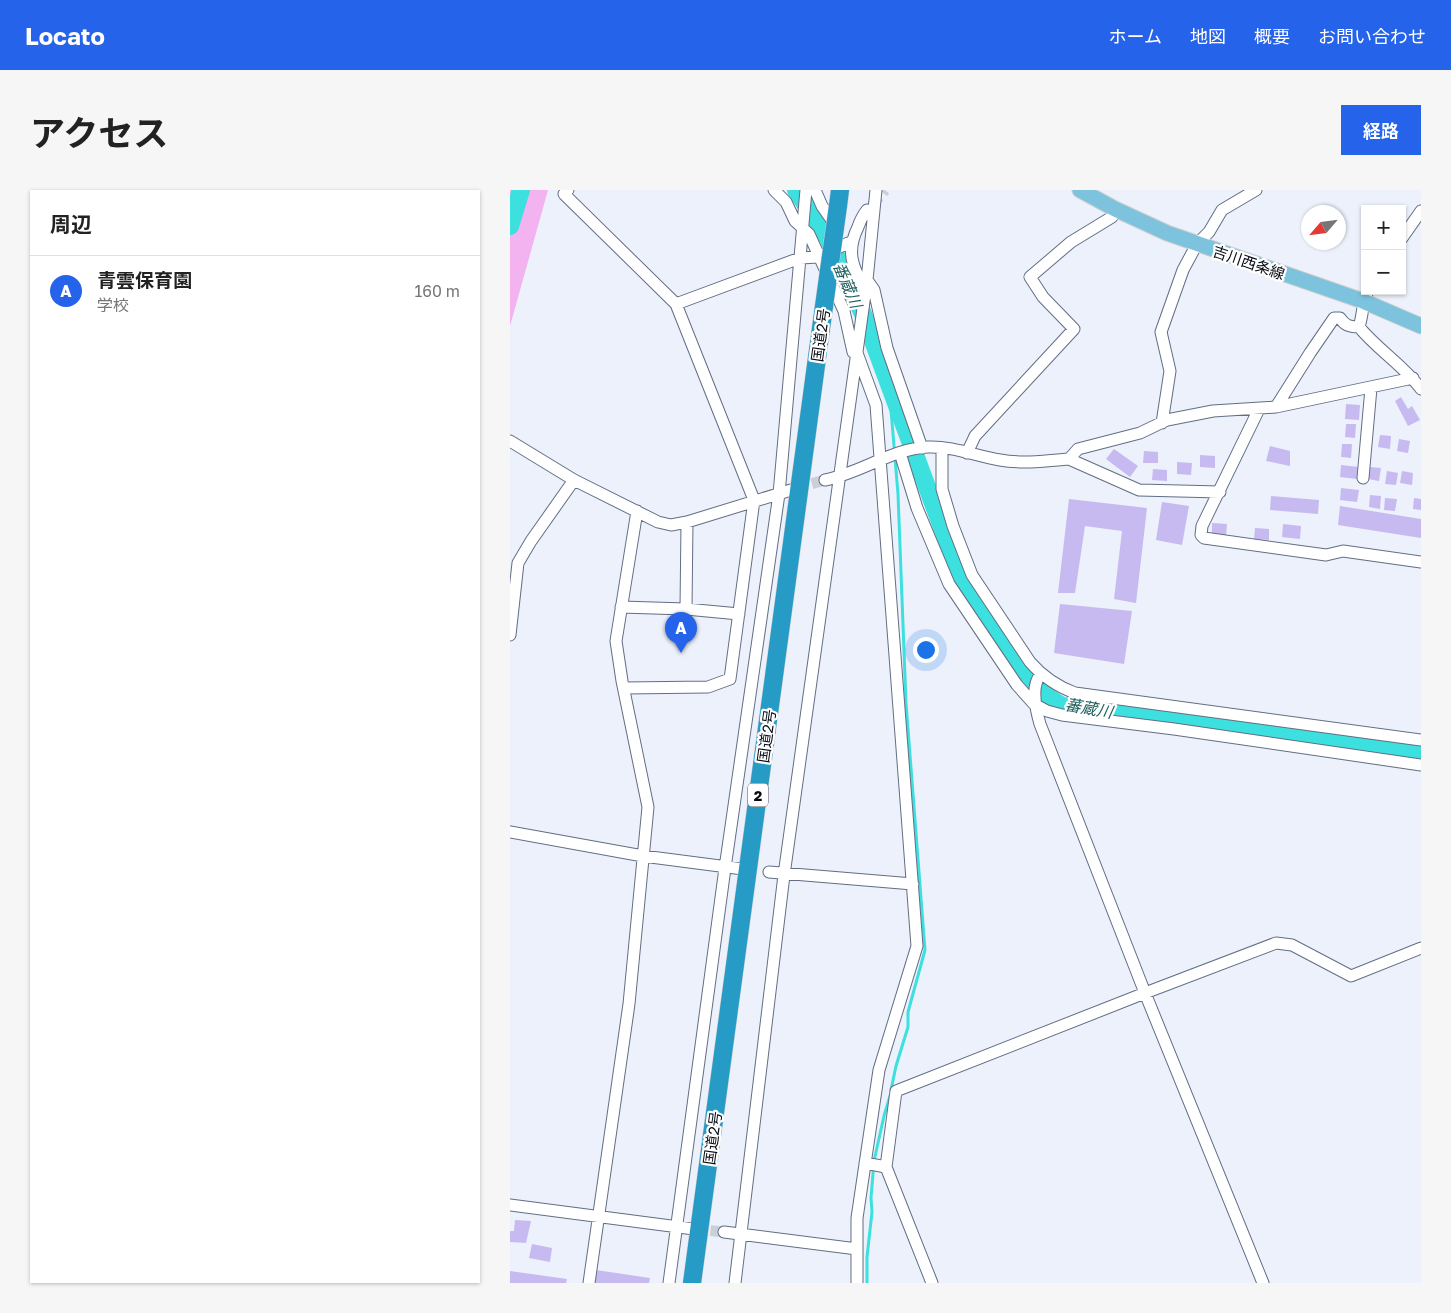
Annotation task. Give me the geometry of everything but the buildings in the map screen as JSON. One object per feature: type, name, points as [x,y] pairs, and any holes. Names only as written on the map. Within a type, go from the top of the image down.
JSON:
[{"type":"highway","name":"国道2号","points":[[692,1283],[839,198]]},
{"type":"main road","name":"吉川西条線","points":[[1080,190],[1115,209],[1167,233],[1365,296],[1421,326]]},
{"type":"street","points":[[568,190],[564,194],[676,304],[754,500],[730,679],[708,687],[624,688]]},
{"type":"street","points":[[774,190],[786,202],[795,221],[809,234],[820,257],[844,311],[856,355],[876,405],[913,884],[917,946],[879,1070],[857,1218],[857,1283]]},
{"type":"street","points":[[669,1283],[724,868],[779,494],[806,190]]},
{"type":"street","points":[[815,190],[822,206],[849,244],[857,275],[866,285],[874,290],[887,348],[920,448]]},
{"type":"street","points":[[735,1283],[784,875],[866,285],[876,190]]},
{"type":"street","points":[[1162,423],[1170,371],[1161,332],[1183,270],[1197,244],[1209,232],[1222,210],[1256,190]]},
{"type":"street","points":[[967,453],[975,436],[1074,329],[1043,297],[1030,277],[1071,242],[1112,217],[1115,209]]},
{"type":"street","points":[[676,304],[800,258],[820,257],[849,244],[867,210]]},
{"type":"street","points":[[1406,232],[1421,211]]},
{"type":"street","points":[[1365,296],[1360,327],[1372,343],[1413,378],[1421,389]]},
{"type":"street","points":[[1276,407],[1334,318],[1340,318],[1344,324],[1351,327],[1360,327]]},
{"type":"street","points":[[1069,459],[1078,449],[1140,433],[1167,420],[1212,411],[1276,407],[1413,378]]},
{"type":"street","points":[[1363,478],[1371,388]]},
{"type":"street","points":[[1259,409],[1202,526],[1201,535],[1204,538],[1326,555],[1343,551],[1421,562]]},
{"type":"street","points":[[510,441],[574,480],[658,522],[671,525],[791,490]]},
{"type":"street","points":[[825,480],[839,477],[900,453],[920,448],[942,448],[1019,462],[1069,459],[1134,489],[1220,492]]},
{"type":"street","points":[[942,448],[942,489],[953,526],[972,575],[1039,676],[1075,693],[1177,709],[1421,740]]},
{"type":"street","points":[[900,453],[917,508],[949,584],[1016,685],[1034,703],[1062,715],[1174,729],[1421,765]]},
{"type":"street","points":[[510,635],[518,563],[531,541],[574,480]]},
{"type":"street","points":[[589,1283],[597,1216],[629,1004],[648,807],[616,641],[637,511]]},
{"type":"street","points":[[686,522],[686,609]]},
{"type":"street","points":[[621,607],[686,609],[739,614]]},
{"type":"street","points":[[1039,676],[1034,703],[1040,724],[1145,993],[1262,1283]]},
{"type":"street","points":[[1174,729],[1177,709]]},
{"type":"street","points":[[510,832],[643,856],[743,869]]},
{"type":"street","points":[[769,872],[784,875],[913,884]]},
{"type":"street","points":[[932,1283],[886,1167],[896,1091],[1145,993],[1276,944],[1292,945],[1351,976],[1421,948]]},
{"type":"street","points":[[865,1163],[886,1167]]},
{"type":"street","points":[[510,1205],[694,1228]]},
{"type":"street","points":[[724,1232],[857,1249]]},
{"type":"shaded area","points":[[510,190],[548,190],[510,326]]},
{"type":"waterway","points":[[510,226],[521,190]]},
{"type":"waterway","name":"蕃蔵川","points":[[796,190],[828,238],[863,314],[957,568],[966,586],[1026,672],[1045,695],[1062,706],[1132,713],[1421,754]]},
{"type":"waterway","points":[[889,386],[898,494],[906,703],[925,950],[908,1012],[908,1027],[891,1090]]},
{"type":"waterway","points":[[867,1283],[874,1161],[890,1096]]},
{"type":"tunnel","points":[[872,205],[885,190]]},
{"type":"tunnel","points":[[796,488],[825,480]]},
{"type":"tunnel","points":[[694,1229],[724,1232]]},
{"type":"place","name":"青雲保育園","points":[[681,653]]},
{"type":"water label","name":"番蔵川","points":[[848,285]]}]
